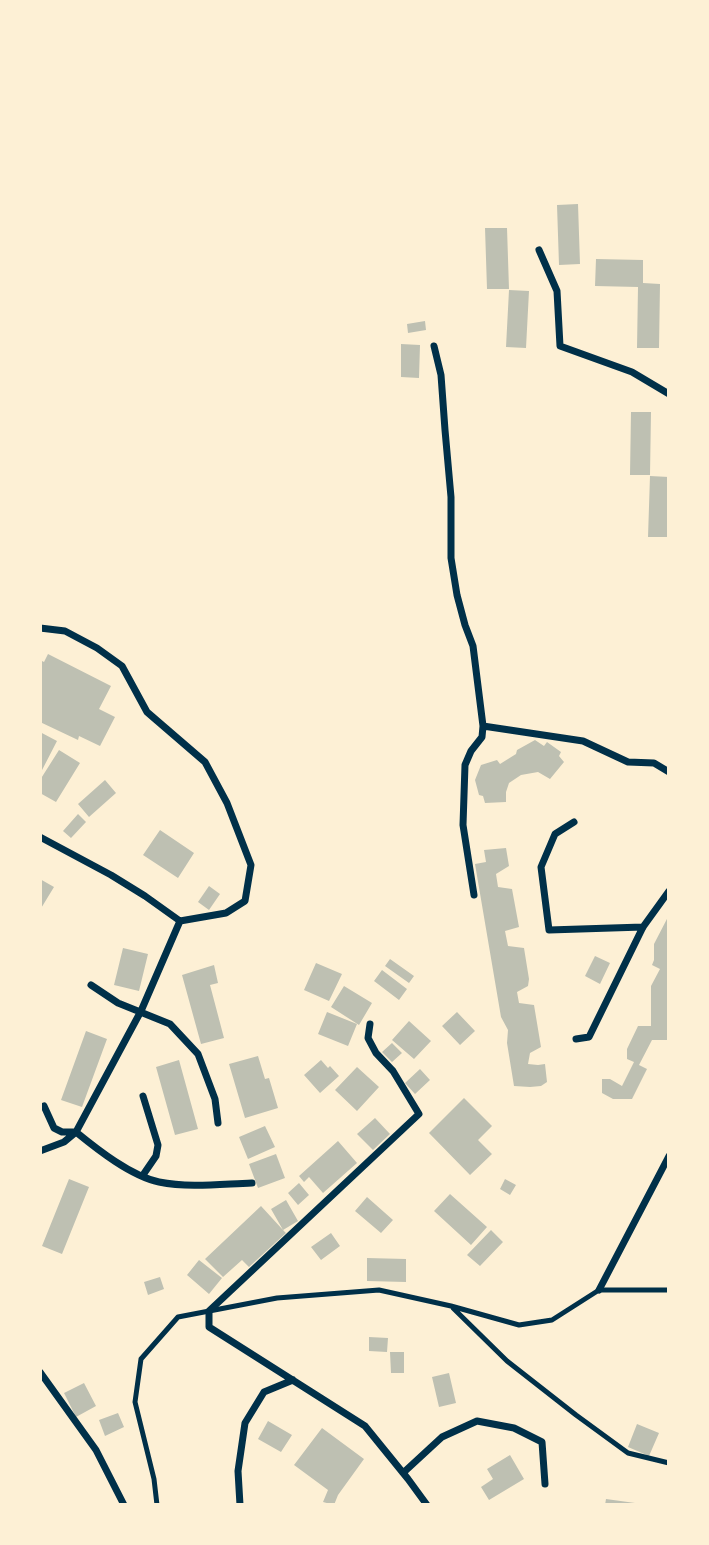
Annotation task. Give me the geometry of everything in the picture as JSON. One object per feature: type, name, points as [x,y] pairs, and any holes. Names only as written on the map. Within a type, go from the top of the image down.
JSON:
[{"type":"street","points":[[538,250],[557,291],[560,346],[632,372],[669,394]]},
{"type":"street","points":[[434,346],[441,375],[446,430],[452,558],[457,594],[473,646],[483,726],[482,737],[471,751],[466,765],[463,825],[474,895]]},
{"type":"street","points":[[40,628],[65,631],[97,648],[122,666],[147,712],[205,762],[228,803],[251,866],[245,901],[226,913],[180,921],[122,882],[40,837]]},
{"type":"street","points":[[483,726],[583,741],[628,762],[654,764],[669,772]]},
{"type":"street","points":[[574,822],[555,834],[541,867],[549,930],[643,927]]},
{"type":"street","points":[[576,1039],[589,1037],[643,927],[669,891]]},
{"type":"street","points":[[40,1151],[64,1142],[75,1132],[141,1012],[180,921]]},
{"type":"street","points":[[91,985],[118,1003],[170,1024],[198,1054],[215,1099],[218,1123]]},
{"type":"street","points":[[370,1024],[368,1038],[376,1053],[393,1071],[419,1114],[209,1311],[209,1327],[365,1426],[427,1505]]},
{"type":"street","points":[[143,1096],[158,1145],[156,1156],[143,1175]]},
{"type":"street","points":[[44,1106],[54,1128],[62,1132],[75,1132],[121,1166],[157,1181],[188,1185],[252,1183]]},
{"type":"street","points":[[599,1290],[669,1156]]},
{"type":"street","points":[[40,1372],[96,1450],[124,1505]]},
{"type":"street","points":[[240,1505],[238,1471],[245,1423],[264,1392],[293,1380]]},
{"type":"street","points":[[403,1473],[442,1437],[477,1421],[514,1428],[542,1442],[545,1484]]},
{"type":"lane","points":[[157,1505],[154,1479],[135,1402],[141,1359],[178,1317],[277,1298],[379,1290],[519,1325],[552,1320],[599,1290],[669,1290]]},
{"type":"lane","points":[[451,1306],[507,1361],[586,1423],[628,1453],[669,1463]]},
{"type":"building","points":[[578,204],[580,264],[559,265],[557,205]]},
{"type":"building","points":[[485,228],[507,228],[509,289],[487,289]]},
{"type":"building","points":[[596,259],[643,260],[643,283],[660,284],[659,348],[637,348],[638,287],[595,286]]},
{"type":"building","points":[[509,290],[529,291],[526,348],[506,347]]},
{"type":"building","points":[[425,321],[426,330],[408,333],[407,324]]},
{"type":"building","points":[[401,344],[420,345],[419,378],[401,377]]},
{"type":"building","points":[[631,412],[651,412],[650,475],[630,475]]},
{"type":"building","points":[[650,476],[669,477],[669,537],[648,537]]},
{"type":"building","points":[[48,654],[111,686],[99,709],[115,717],[100,746],[79,736],[78,740],[40,722],[40,660],[44,662]]},
{"type":"building","points":[[40,732],[57,741],[40,774]]},
{"type":"building","points":[[535,740],[544,746],[547,742],[561,752],[559,756],[564,762],[550,779],[538,772],[521,775],[509,783],[506,802],[485,803],[483,796],[479,795],[475,780],[481,765],[497,760],[500,764]]},
{"type":"building","points":[[59,750],[80,763],[56,802],[40,793],[40,780]]},
{"type":"building","points":[[105,780],[116,793],[89,817],[78,804]]},
{"type":"building","points":[[78,814],[86,822],[71,838],[63,831]]},
{"type":"building","points":[[160,830],[194,853],[178,878],[143,855]]},
{"type":"building","points":[[506,848],[509,866],[496,874],[498,887],[512,889],[519,927],[505,931],[508,946],[524,948],[528,986],[517,992],[519,1003],[534,1005],[541,1047],[530,1053],[528,1064],[545,1064],[547,1082],[541,1086],[514,1086],[507,1043],[508,1030],[501,1017],[475,864],[486,862],[484,850]]},
{"type":"building","points":[[40,879],[54,887],[40,910]]},
{"type":"building","points":[[209,886],[220,894],[209,910],[198,902]]},
{"type":"building","points":[[669,915],[669,1038],[652,1040],[639,1065],[647,1069],[632,1099],[613,1099],[602,1093],[602,1079],[610,1079],[622,1086],[634,1062],[627,1059],[627,1049],[638,1026],[651,1026],[651,986],[660,969],[652,965],[654,944]]},
{"type":"building","points":[[123,948],[148,954],[139,991],[114,985]]},
{"type":"building","points":[[595,956],[610,963],[600,984],[585,976]]},
{"type":"building","points":[[390,959],[414,976],[409,983],[385,966]]},
{"type":"building","points":[[316,963],[342,974],[329,1001],[304,990]]},
{"type":"building","points":[[214,965],[218,983],[210,985],[224,1038],[201,1044],[182,975]]},
{"type":"building","points":[[382,970],[407,989],[399,1000],[374,981]]},
{"type":"building","points":[[344,986],[372,1003],[359,1025],[331,1007]]},
{"type":"building","points":[[327,1012],[357,1024],[348,1046],[318,1034]]},
{"type":"building","points":[[457,1012],[475,1031],[460,1045],[442,1026]]},
{"type":"building","points":[[409,1021],[431,1041],[414,1059],[392,1040]]},
{"type":"building","points":[[86,1031],[107,1039],[82,1107],[61,1100]]},
{"type":"building","points":[[392,1043],[402,1053],[392,1062],[382,1052]]},
{"type":"building","points":[[258,1056],[265,1079],[269,1078],[278,1108],[245,1118],[229,1064]]},
{"type":"building","points":[[179,1060],[198,1129],[175,1135],[156,1067]]},
{"type":"building","points":[[321,1060],[339,1076],[320,1093],[304,1075]]},
{"type":"building","points":[[357,1067],[379,1087],[357,1111],[335,1090]]},
{"type":"building","points":[[420,1069],[430,1080],[415,1094],[405,1083]]},
{"type":"building","points":[[464,1098],[492,1126],[478,1140],[492,1154],[470,1175],[429,1133]]},
{"type":"building","points":[[375,1118],[390,1134],[373,1150],[357,1134]]},
{"type":"building","points":[[265,1126],[275,1147],[248,1159],[239,1137]]},
{"type":"building","points":[[338,1141],[357,1163],[323,1193],[309,1177],[304,1182],[299,1176]]},
{"type":"building","points":[[276,1154],[285,1178],[258,1188],[249,1164]]},
{"type":"building","points":[[69,1179],[89,1187],[62,1254],[42,1246]]},
{"type":"building","points":[[505,1179],[516,1185],[510,1195],[500,1189]]},
{"type":"building","points":[[299,1183],[309,1195],[298,1205],[288,1193]]},
{"type":"building","points":[[450,1194],[487,1227],[471,1245],[434,1211]]},
{"type":"building","points":[[367,1197],[393,1220],[381,1233],[355,1211]]},
{"type":"building","points":[[286,1200],[298,1221],[283,1230],[271,1209]]},
{"type":"building","points":[[261,1206],[286,1233],[249,1267],[242,1260],[223,1277],[205,1259]]},
{"type":"building","points":[[491,1230],[503,1242],[480,1266],[467,1255]]},
{"type":"building","points":[[331,1233],[340,1246],[321,1260],[311,1247]]},
{"type":"building","points":[[367,1258],[406,1259],[406,1282],[367,1281]]},
{"type":"building","points":[[199,1260],[222,1278],[209,1294],[187,1275]]},
{"type":"building","points":[[160,1277],[164,1289],[148,1295],[144,1282]]},
{"type":"building","points":[[369,1337],[388,1338],[387,1352],[369,1351]]},
{"type":"building","points":[[390,1352],[404,1352],[404,1373],[391,1373]]},
{"type":"building","points":[[449,1373],[456,1403],[439,1407],[432,1377]]},
{"type":"building","points":[[84,1383],[96,1406],[76,1417],[64,1393]]},
{"type":"building","points":[[118,1413],[124,1427],[105,1436],[99,1420]]},
{"type":"building","points":[[268,1421],[292,1435],[281,1452],[258,1439]]},
{"type":"building","points":[[637,1424],[659,1433],[649,1456],[628,1447]]},
{"type":"building","points":[[322,1428],[364,1459],[338,1495],[334,1505],[323,1502],[328,1490],[294,1465]]},
{"type":"building","points":[[510,1455],[524,1479],[489,1500],[481,1487],[493,1479],[487,1469]]},
{"type":"building","points":[[606,1499],[635,1503],[635,1505],[605,1505]]}]
